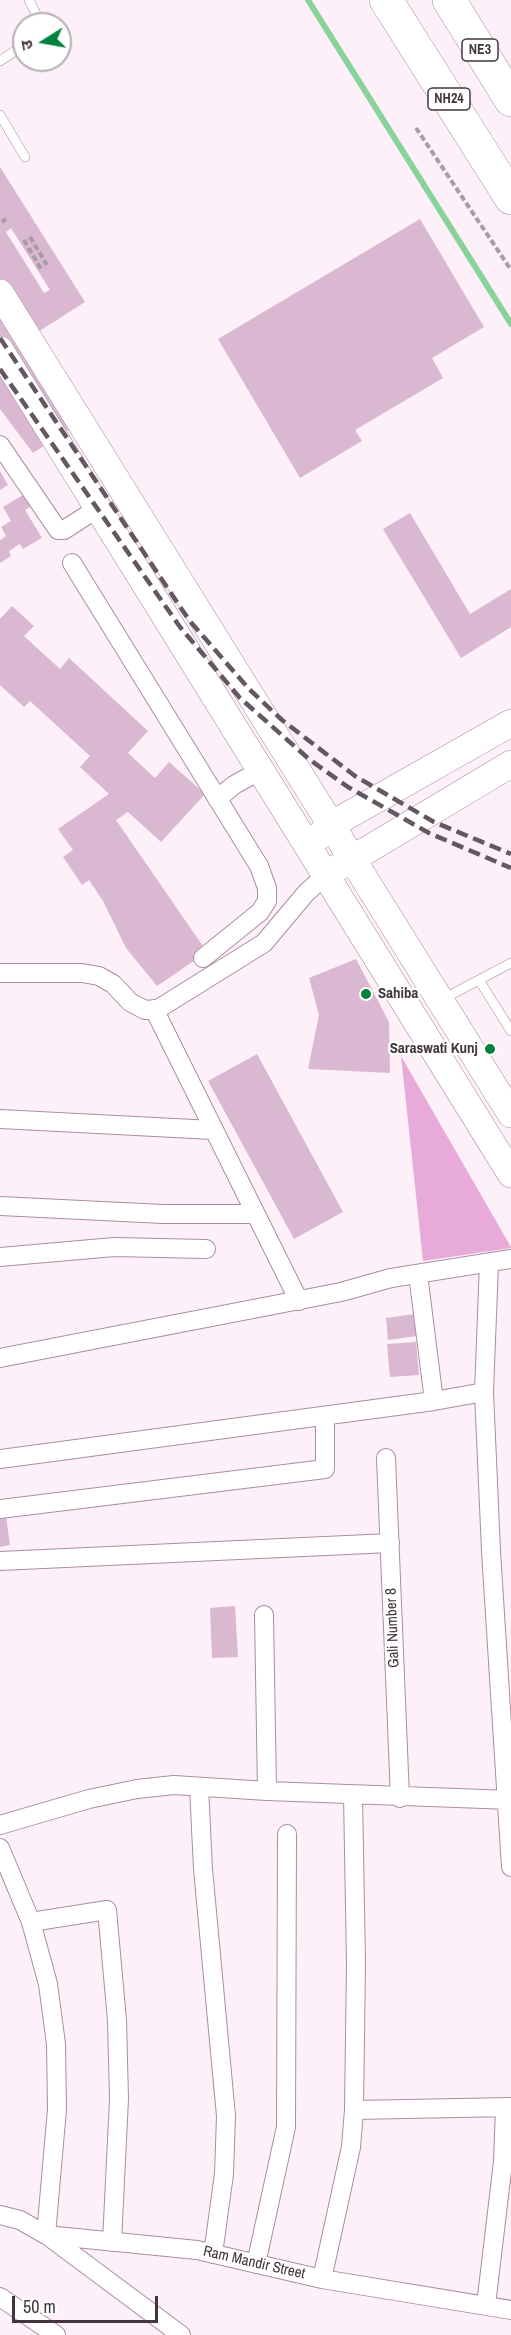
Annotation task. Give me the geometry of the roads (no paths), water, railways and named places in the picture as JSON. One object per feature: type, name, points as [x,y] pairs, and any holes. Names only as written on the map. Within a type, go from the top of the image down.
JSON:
[{"type":"highway","name":"NH24","points":[[386,0],[511,198]]},
{"type":"highway","name":"NE3","points":[[449,0],[511,100]]},
{"type":"main road","points":[[0,293],[511,1114]]},
{"type":"main road","points":[[0,350],[511,1174]]},
{"type":"main road","points":[[308,845],[331,825],[511,723]]},
{"type":"main road","points":[[326,874],[511,764]]},
{"type":"street","points":[[0,445],[54,528],[64,530],[98,508]]},
{"type":"street","points":[[72,564],[259,866],[267,888],[267,901],[260,912],[203,958]]},
{"type":"street","points":[[217,799],[234,785],[261,770]]},
{"type":"street","points":[[0,974],[82,973],[99,976],[113,984],[130,1002],[145,1010],[154,1009],[264,943],[326,874]]},
{"type":"street","points":[[154,1009],[299,1301]]},
{"type":"street","points":[[0,1119],[213,1130]]},
{"type":"street","points":[[0,1206],[180,1214],[254,1214]]},
{"type":"street","points":[[0,1257],[114,1247],[206,1249]]},
{"type":"street","points":[[0,1358],[299,1301],[418,1274],[511,1259]]},
{"type":"street","points":[[489,1263],[484,1392],[491,1551],[509,1801],[511,1867]]},
{"type":"street","points":[[418,1274],[434,1401]]},
{"type":"street","points":[[0,1459],[434,1401],[484,1392]]},
{"type":"street","points":[[0,1509],[325,1469],[325,1416]]},
{"type":"street","name":"Gali Number 8","points":[[386,1458],[400,1798]]},
{"type":"street","points":[[0,1560],[390,1543]]},
{"type":"street","points":[[264,1615],[267,1791]]},
{"type":"street","points":[[0,1825],[89,1799],[137,1789],[174,1785],[400,1798],[509,1801]]},
{"type":"street","points":[[199,1787],[203,1869],[226,2116],[224,2174],[213,2254]]},
{"type":"street","points":[[322,2279],[351,2146],[354,2110],[356,1964],[352,1795]]},
{"type":"street","points":[[256,2264],[286,2127],[287,1834]]},
{"type":"street","points":[[0,1848],[30,1922],[48,1984],[56,2044],[57,2109],[46,2235],[181,2335]]},
{"type":"street","points":[[30,1922],[107,1910],[117,2020],[118,2088],[112,2242]]},
{"type":"street","points":[[354,2110],[508,2108],[486,2304]]},
{"type":"street","name":"Ram Mandir Street","points":[[0,2215],[20,2220],[46,2235],[197,2250],[322,2279],[486,2304],[511,2310]]},
{"type":"street","points":[[0,2297],[56,2335]]},
{"type":"lane","points":[[0,115],[26,157]]},
{"type":"lane","points":[[440,1000],[510,967]]},
{"type":"lane","points":[[479,980],[511,1031]]},
{"type":"waterway","points":[[308,0],[511,324]]},
{"type":"railway","points":[[0,338],[189,620],[249,689],[282,720],[355,776],[434,822],[511,854]]},
{"type":"railway","points":[[0,369],[180,627],[240,698],[310,760],[348,787],[429,833],[511,868]]},
{"type":"place","name":"Sahiba","points":[[366,994]]},
{"type":"place","name":"Saraswati Kunj","points":[[490,1049]]}]
